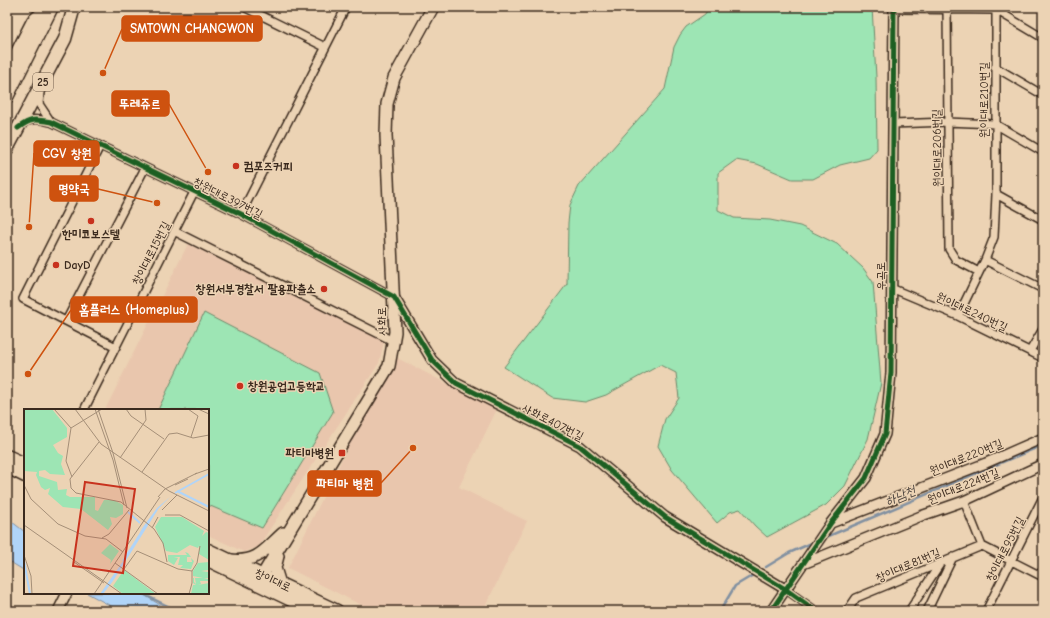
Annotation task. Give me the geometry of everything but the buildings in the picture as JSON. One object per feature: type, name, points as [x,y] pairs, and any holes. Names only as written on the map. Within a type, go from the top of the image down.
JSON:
[{"type":"main road","points":[[8,67],[33,21],[49,7]]},
{"type":"main road","points":[[7,97],[52,7]]},
{"type":"main road","name":"사화로","points":[[260,580],[389,366],[395,342],[386,134],[387,104],[394,78],[433,7]]},
{"type":"main road","points":[[12,130],[73,10]]},
{"type":"main road","name":"25","points":[[7,148],[12,130],[40,87],[65,39],[73,10]]},
{"type":"main road","points":[[7,456],[24,464]]},
{"type":"main road","points":[[7,467],[24,476]]},
{"type":"main road","points":[[228,560],[248,560],[257,557],[293,524]]},
{"type":"main road","points":[[280,584],[275,568],[276,560],[287,541],[293,524]]},
{"type":"main road","name":"창이대로","points":[[209,550],[228,560],[314,611]]},
{"type":"main road","name":"창이대로","points":[[209,560],[260,580],[280,584],[337,611]]},
{"type":"street","points":[[244,7],[325,47]]},
{"type":"street","points":[[241,214],[346,7]]},
{"type":"street","points":[[894,8],[996,8],[1043,38]]},
{"type":"street","name":"우곡로","points":[[805,561],[829,526],[866,478],[884,434],[891,373],[894,8]]},
{"type":"street","name":"원이대로206번길","points":[[947,8],[949,249],[956,260],[979,272]]},
{"type":"street","name":"원이대로210번길","points":[[958,316],[985,260],[994,237],[996,194],[994,124],[996,8]]},
{"type":"street","points":[[995,67],[1043,95]]},
{"type":"street","points":[[40,87],[39,104],[51,122]]},
{"type":"street","points":[[12,130],[27,120],[35,119],[51,122]]},
{"type":"street","name":"창원대로397번길","points":[[51,122],[241,214],[394,297]]},
{"type":"street","points":[[893,124],[947,122],[994,124],[1043,152]]},
{"type":"street","points":[[100,146],[23,299],[116,347]]},
{"type":"street","points":[[66,321],[145,168]]},
{"type":"street","name":"창이대로15번길","points":[[85,409],[194,192]]},
{"type":"street","points":[[996,194],[1043,220]]},
{"type":"street","points":[[174,231],[395,342]]},
{"type":"street","points":[[985,260],[1043,289]]},
{"type":"street","name":"원이대로240번길","points":[[891,288],[958,316],[1043,358]]},
{"type":"street","name":"사화로407번길","points":[[394,297],[432,360],[456,383],[580,446],[665,517],[742,562],[770,581],[786,589]]},
{"type":"street","points":[[1030,351],[1043,329]]},
{"type":"street","name":"원이대로220번길","points":[[829,526],[986,463],[1043,438]]},
{"type":"street","name":"원이대로224번길","points":[[805,561],[964,501],[1043,464]]},
{"type":"street","name":"창이대로95번길","points":[[986,611],[1043,497]]},
{"type":"street","points":[[964,501],[982,546],[1043,577]]},
{"type":"street","name":"창이대로81번길","points":[[847,611],[856,598],[982,546]]},
{"type":"street","points":[[927,611],[953,558]]},
{"type":"street","points":[[771,611],[805,561]]},
{"type":"street","points":[[908,611],[940,564]]},
{"type":"street","points":[[786,589],[816,611]]},
{"type":"street","points":[[58,611],[66,594]]},
{"type":"street","points":[[7,609],[11,611]]},
{"type":"shaded area","name":"창원공업고등학교","points":[[188,244],[384,341],[379,363],[258,547],[244,552],[209,535],[209,409],[106,409]]},
{"type":"shaded area","points":[[393,356],[497,409],[459,487],[527,521],[483,611],[373,611],[288,568]]},
{"type":"green space","points":[[709,7],[872,7],[876,77],[877,149],[869,158],[840,165],[813,179],[792,179],[757,164],[736,160],[718,173],[718,210],[734,218],[770,220],[800,226],[837,244],[863,268],[873,282],[881,383],[868,439],[845,486],[826,505],[767,537],[740,509],[730,512],[717,523],[672,470],[658,446],[665,419],[679,398],[676,373],[660,365],[606,395],[585,402],[552,398],[504,367],[567,284],[568,223],[570,205],[579,186],[665,89],[674,47],[680,35],[686,27],[705,14]]},
{"type":"green space","points":[[204,313],[320,373],[333,412],[262,528],[209,505],[209,409],[158,409]]},
{"type":"water","points":[[7,518],[24,531],[24,570],[7,560]]},
{"type":"water","points":[[89,594],[143,594],[170,611],[120,611]]},
{"type":"waterway","name":"하남천","points":[[824,538],[1043,445]]},
{"type":"waterway","name":"하남천","points":[[766,567],[789,553],[814,542]]},
{"type":"waterway","points":[[720,611],[735,586],[755,574]]},
{"type":"waterway","points":[[143,594],[178,611]]},
{"type":"cycle path","points":[[771,611],[830,524],[866,478],[885,434],[891,373],[894,7]]},
{"type":"cycle path","points":[[18,128],[26,122],[33,120],[51,122],[241,214],[394,297],[432,360],[456,383],[580,446],[665,517],[785,589],[816,611]]},
{"type":"place","name":"SMTOWN CHANGWON","points":[[103,73]]},
{"type":"place","name":"컴포즈커피","points":[[236,166]]},
{"type":"place","name":"뚜레쥬르","points":[[208,172]]},
{"type":"place","name":"명약국","points":[[157,203]]},
{"type":"place","name":"한미코보스텔","points":[[91,221]]},
{"type":"place","name":"CGV 창원","points":[[29,227]]},
{"type":"place","name":"DayD","points":[[56,265]]},
{"type":"place","name":"창원서부경찰서 팔용파출소","points":[[324,289]]},
{"type":"place","name":"홈플러스 (Homeplus)","points":[[28,374]]},
{"type":"place","name":"창원공업고등학교","points":[[240,386]]},
{"type":"place","name":"파티마 병원","points":[[413,448]]},
{"type":"place","name":"파티마병원","points":[[342,453]]}]
